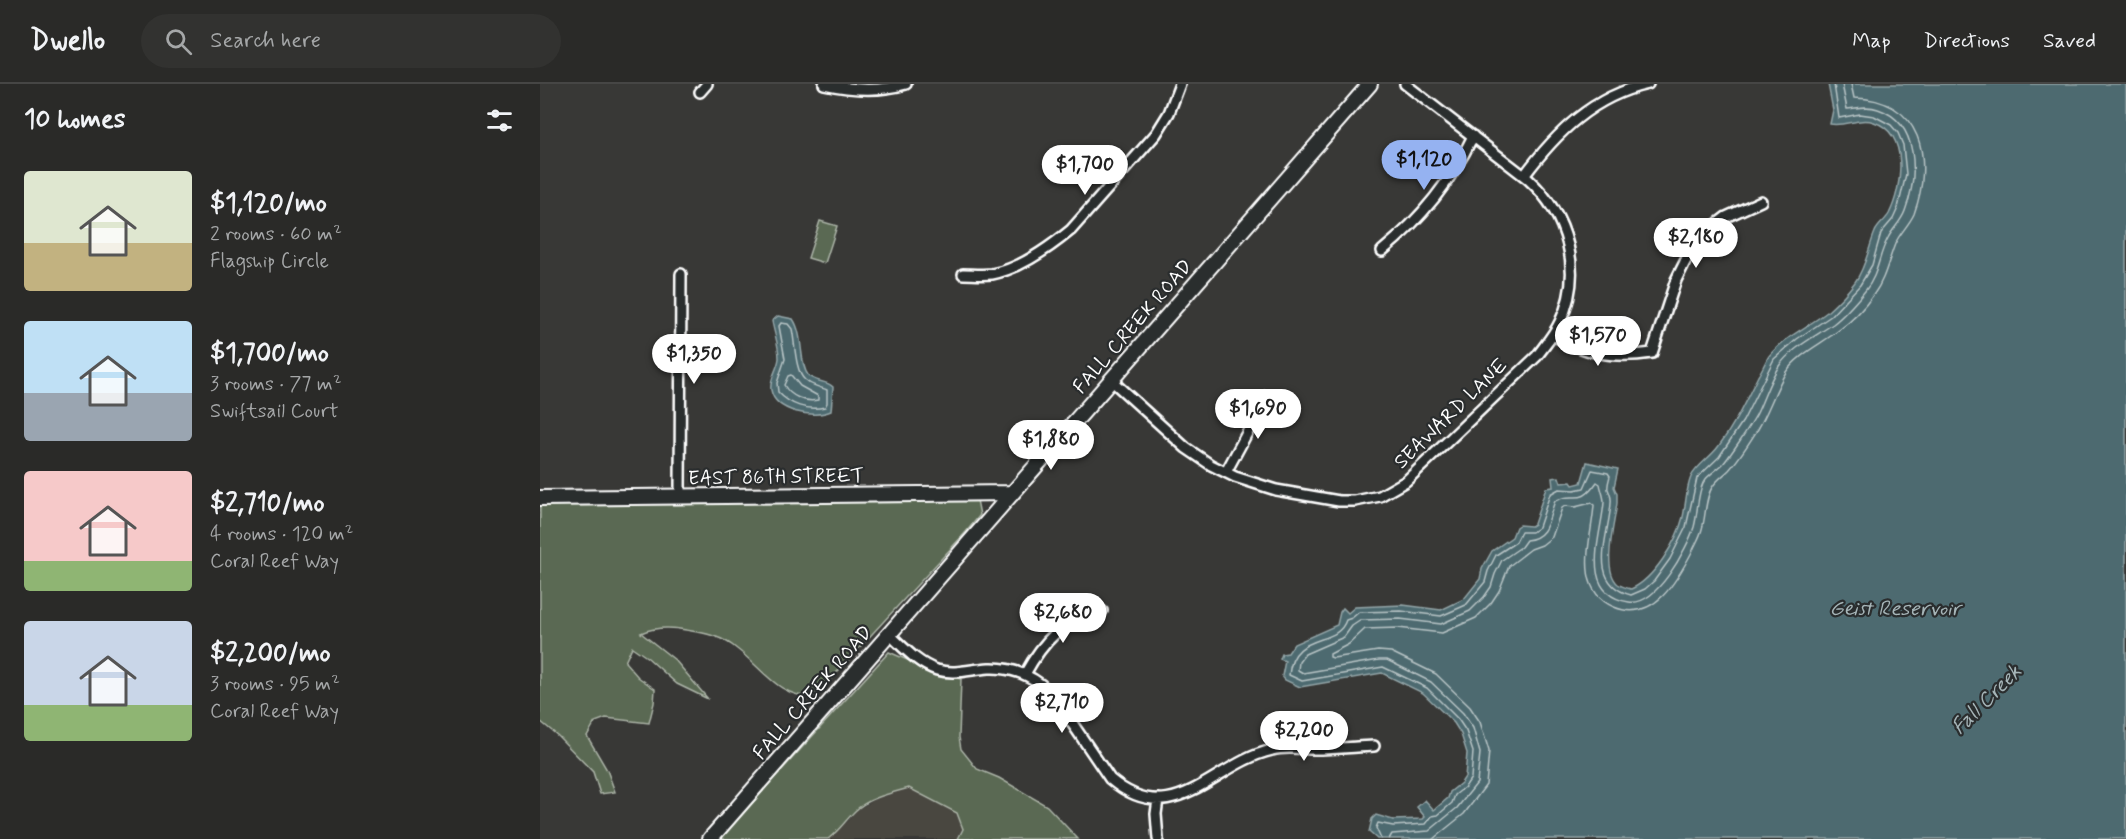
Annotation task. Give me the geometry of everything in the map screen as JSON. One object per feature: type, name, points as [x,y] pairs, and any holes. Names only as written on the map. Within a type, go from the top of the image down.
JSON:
[{"type":"main road","name":"FALL CREEK ROAD","points":[[710,839],[1370,84]]},
{"type":"main road","name":"EAST 86TH STREET","points":[[540,498],[1012,493]]},
{"type":"street","points":[[700,92],[707,84]]},
{"type":"street","points":[[824,84],[852,90],[873,90],[906,84]]},
{"type":"street","points":[[963,273],[991,274],[1016,266],[1055,243],[1071,230],[1156,134],[1169,113],[1180,84]]},
{"type":"street","name":"SEAWARD LANE","points":[[1111,380],[1186,448],[1211,465],[1235,477],[1255,485],[1339,501],[1365,500],[1389,492],[1414,474],[1537,356],[1553,335],[1562,317],[1569,293],[1570,252],[1557,214],[1543,193],[1524,176],[1405,84]]},
{"type":"street","points":[[1524,176],[1554,138],[1577,117],[1611,96],[1648,84]]},
{"type":"street","points":[[1382,251],[1405,231],[1433,201],[1456,168],[1473,136]]},
{"type":"street","points":[[1553,335],[1571,345],[1596,354],[1632,356],[1652,353],[1676,280],[1696,240],[1726,217],[1761,201]]},
{"type":"street","points":[[680,496],[681,273]]},
{"type":"street","points":[[1226,472],[1267,396]]},
{"type":"street","points":[[1025,675],[1040,649],[1057,631],[1078,618],[1102,611]]},
{"type":"street","points":[[889,634],[920,662],[939,670],[958,672],[987,668],[1004,669],[1025,675],[1043,686],[1054,698],[1110,779],[1122,789],[1137,795],[1158,799],[1179,797],[1192,792],[1251,756],[1275,749],[1374,746]]},
{"type":"street","points":[[1158,799],[1156,814],[1158,839]]},
{"type":"shaded area","points":[[909,788],[957,813],[963,829],[958,839],[828,839],[848,821],[855,811],[876,799]]},
{"type":"green space","points":[[820,221],[837,226],[825,263],[808,258]]},
{"type":"green space","points":[[977,500],[980,515],[966,532],[814,697],[791,693],[781,687],[737,649],[719,638],[693,631],[663,628],[641,633],[675,660],[708,699],[677,684],[632,647],[625,662],[638,677],[655,689],[649,723],[606,718],[595,722],[587,736],[607,770],[615,792],[600,794],[593,772],[540,721],[540,504]]},
{"type":"green space","points":[[889,652],[935,672],[961,679],[959,737],[961,749],[977,769],[999,778],[1047,806],[1078,839],[958,839],[963,829],[957,813],[909,788],[880,796],[860,806],[828,839],[719,839]]},
{"type":"water","name":"Geist Reservoir","points":[[1828,84],[2126,84],[2126,839],[1377,839],[1369,832],[1372,819],[1376,815],[1393,820],[1423,819],[1425,817],[1417,807],[1425,800],[1434,810],[1461,783],[1465,777],[1467,753],[1461,734],[1454,723],[1423,693],[1382,673],[1300,687],[1285,680],[1282,676],[1285,661],[1280,659],[1282,654],[1288,653],[1294,644],[1337,625],[1343,608],[1348,613],[1355,607],[1403,605],[1441,610],[1464,599],[1480,579],[1482,569],[1492,551],[1512,537],[1519,525],[1534,524],[1546,488],[1553,487],[1552,478],[1559,477],[1561,483],[1571,482],[1573,485],[1581,483],[1587,462],[1618,469],[1614,487],[1617,503],[1610,557],[1613,577],[1618,584],[1631,589],[1648,577],[1676,537],[1683,517],[1691,477],[1715,451],[1730,429],[1769,356],[1789,338],[1827,312],[1852,286],[1862,270],[1875,232],[1889,214],[1894,203],[1900,163],[1893,138],[1886,128],[1874,122],[1830,124],[1833,110]]},
{"type":"water","points":[[778,316],[793,319],[800,341],[803,364],[808,375],[833,387],[831,411],[815,414],[796,412],[780,404],[774,398],[771,390],[772,378],[779,358],[772,321]]},
{"type":"water label","name":"Fall Creek","points":[[1986,699]]}]
